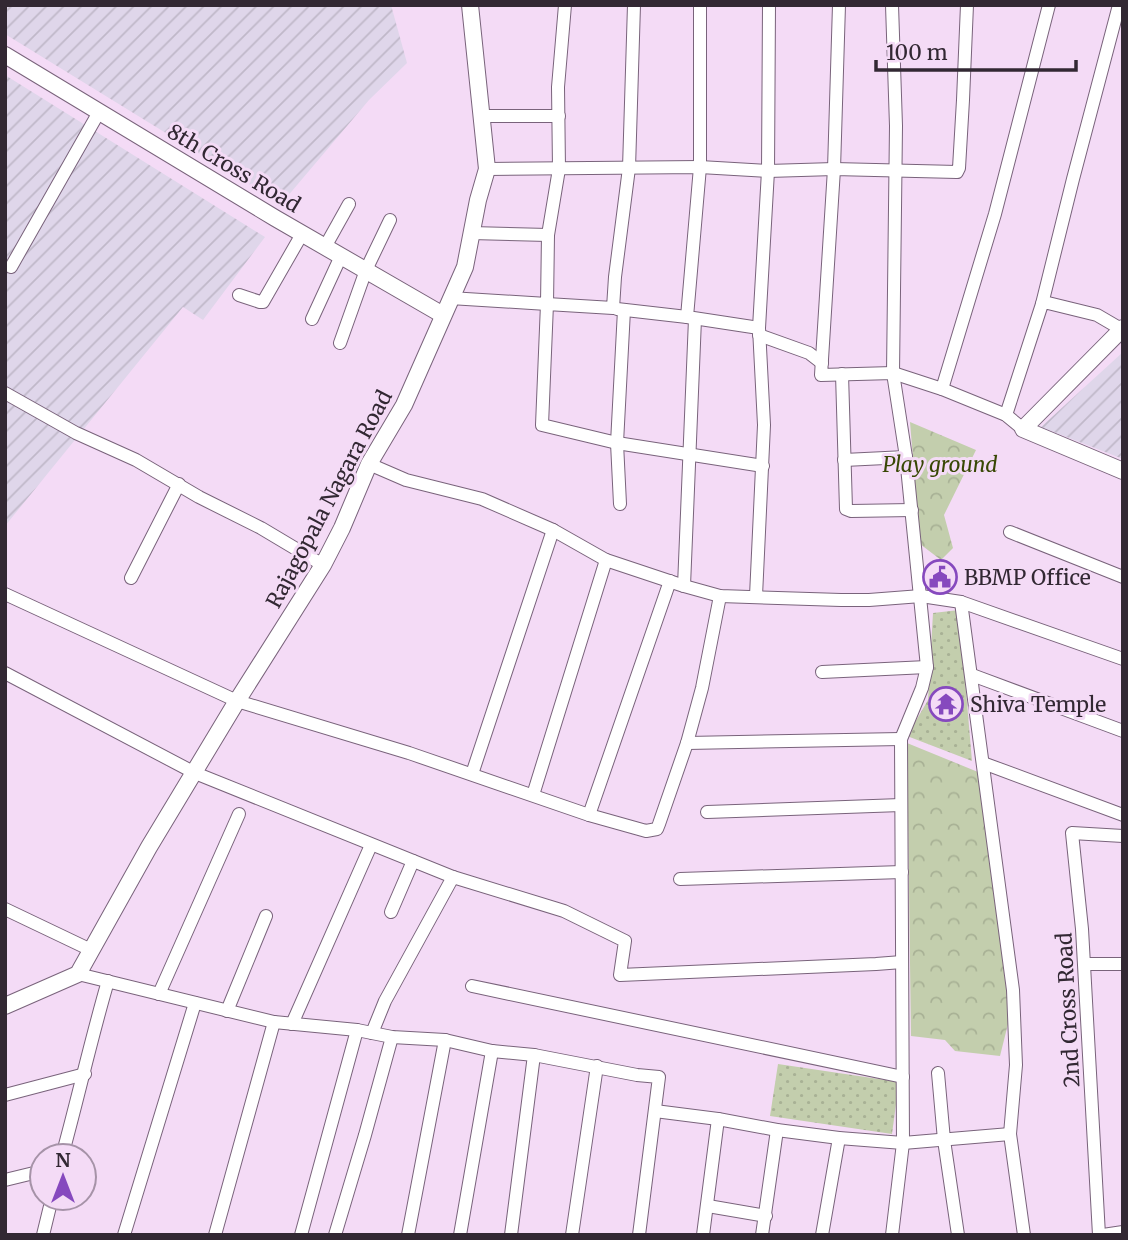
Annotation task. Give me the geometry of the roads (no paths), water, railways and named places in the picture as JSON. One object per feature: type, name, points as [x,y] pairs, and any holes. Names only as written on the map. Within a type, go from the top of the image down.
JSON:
[{"type":"street","name":"Rajagopala Nagara Road","points":[[78,974],[149,847],[323,565],[369,464],[404,405],[465,267],[487,169],[470,5]]},
{"type":"street","points":[[565,5],[558,87],[559,169],[548,235],[542,425],[617,443],[762,466]]},
{"type":"street","points":[[620,504],[617,443],[619,309],[615,277],[629,168],[634,5]]},
{"type":"street","points":[[684,586],[691,318],[700,167],[700,5]]},
{"type":"street","points":[[756,596],[764,425],[759,331],[768,171],[769,5]]},
{"type":"street","points":[[839,5],[834,169],[821,375],[893,373],[1006,415],[1023,429],[1123,471]]},
{"type":"street","points":[[892,5],[896,126],[893,373],[906,457],[927,667],[922,688],[901,739],[903,1143],[892,1235]]},
{"type":"street","points":[[487,169],[700,167],[768,171],[834,169],[957,172],[967,5]]},
{"type":"street","points":[[942,389],[995,214],[1049,5]]},
{"type":"street","points":[[1006,415],[1042,304],[1119,5]]},
{"type":"street","name":"8th Cross Road","points":[[5,55],[302,234],[443,315]]},
{"type":"street","points":[[11,267],[99,111]]},
{"type":"street","points":[[482,116],[559,116]]},
{"type":"street","points":[[325,247],[349,204]]},
{"type":"street","points":[[340,343],[366,270],[390,220]]},
{"type":"street","points":[[471,233],[548,235]]},
{"type":"street","points":[[239,295],[263,302],[302,234]]},
{"type":"street","points":[[312,319],[341,256]]},
{"type":"street","points":[[450,298],[619,309],[691,318],[759,331],[809,353],[822,363]]},
{"type":"street","points":[[1023,429],[1122,328],[1097,315],[1044,302],[1042,304]]},
{"type":"street","points":[[842,374],[846,509],[912,510]]},
{"type":"street","points":[[5,393],[76,433],[136,460],[323,565]]},
{"type":"street","points":[[844,460],[906,457]]},
{"type":"street","points":[[369,464],[406,480],[482,499],[552,530],[606,560],[720,596],[869,600],[921,596],[961,602],[1123,659]]},
{"type":"street","points":[[131,578],[179,484]]},
{"type":"street","points":[[472,774],[552,530]]},
{"type":"street","points":[[1010,532],[1123,577]]},
{"type":"street","points":[[533,795],[606,560]]},
{"type":"street","points":[[589,815],[670,581]]},
{"type":"street","points":[[5,594],[237,701],[409,752],[589,815],[646,831],[657,829],[687,743],[702,688],[720,596]]},
{"type":"street","points":[[961,602],[1014,1002],[1016,1065],[1010,1134],[1024,1235]]},
{"type":"street","points":[[822,672],[927,667]]},
{"type":"street","points":[[5,673],[195,773],[453,877],[564,911],[625,941],[620,975],[902,962]]},
{"type":"street","points":[[972,675],[1123,731]]},
{"type":"street","points":[[687,743],[901,739]]},
{"type":"street","points":[[983,762],[1123,815]]},
{"type":"street","points":[[707,812],[901,805]]},
{"type":"street","points":[[159,994],[239,814]]},
{"type":"street","name":"2nd Cross Road","points":[[1101,1235],[1085,964],[1073,833],[1123,836]]},
{"type":"street","points":[[292,1024],[371,845]]},
{"type":"street","points":[[391,912],[413,861]]},
{"type":"street","points":[[680,879],[902,872]]},
{"type":"street","points":[[372,1033],[385,1001],[453,877]]},
{"type":"street","points":[[5,909],[91,950]]},
{"type":"street","points":[[227,1011],[267,916]]},
{"type":"street","points":[[1085,964],[1123,964]]},
{"type":"street","points":[[6,1006],[78,974],[274,1022],[357,1030],[392,1037],[445,1040],[492,1051],[534,1055],[659,1077],[639,1235]]},
{"type":"street","points":[[66,1142],[108,981]]},
{"type":"street","points":[[472,986],[903,1077]]},
{"type":"street","points":[[124,1235],[195,1003]]},
{"type":"street","points":[[215,1235],[274,1022]]},
{"type":"street","points":[[301,1235],[357,1030]]},
{"type":"street","points":[[335,1235],[392,1037]]},
{"type":"street","points":[[408,1235],[445,1040]]},
{"type":"street","points":[[460,1235],[492,1051]]},
{"type":"street","points":[[511,1235],[534,1055]]},
{"type":"street","points":[[572,1235],[597,1066]]},
{"type":"street","points":[[938,1073],[944,1140],[958,1235]]},
{"type":"street","points":[[5,1095],[85,1074]]},
{"type":"street","points":[[655,1111],[839,1138],[903,1143],[1010,1134]]},
{"type":"street","points":[[703,1235],[718,1119]]},
{"type":"street","points":[[762,1235],[777,1130]]},
{"type":"street","points":[[822,1235],[839,1138]]},
{"type":"street","points":[[5,1180],[28,1174]]},
{"type":"street","points":[[708,1206],[766,1216]]},
{"type":"street","points":[[43,1235],[49,1212]]},
{"type":"street","points":[[1101,1235],[1123,1232]]},
{"type":"place","name":"BBMP Office","points":[[940,577]]},
{"type":"place","name":"Shiva Temple","points":[[946,704]]},
{"type":"park label","name":"Play ground","points":[[940,464]]}]
